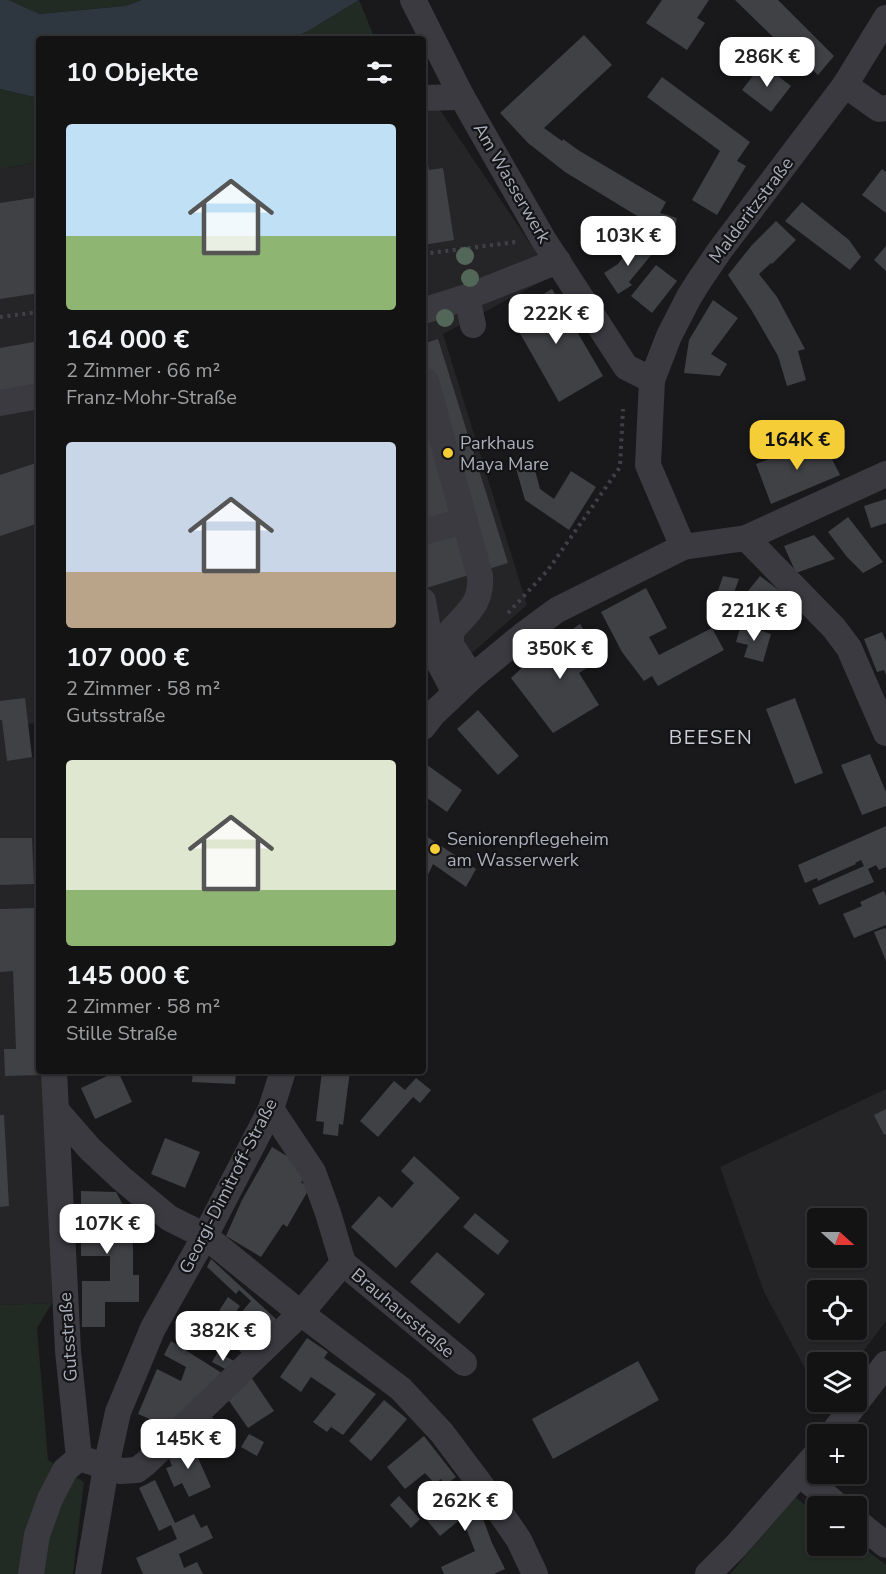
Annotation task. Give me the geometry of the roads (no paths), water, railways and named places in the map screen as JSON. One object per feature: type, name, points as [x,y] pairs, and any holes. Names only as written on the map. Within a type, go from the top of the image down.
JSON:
[{"type":"street","name":"Am Wasserwerk","points":[[412,0],[462,97],[543,239],[626,367],[652,380]]},
{"type":"street","name":"Malderitzstraße","points":[[683,547],[648,465],[652,380],[669,336],[699,281],[845,86],[886,18]]},
{"type":"street","points":[[845,86],[879,109],[886,108]]},
{"type":"street","points":[[426,98],[462,97]]},
{"type":"street","points":[[426,310],[467,297],[558,261]]},
{"type":"street","points":[[467,297],[473,325]]},
{"type":"street","points":[[426,381],[480,576],[481,589],[476,602],[451,631],[451,645],[464,685]]},
{"type":"street","points":[[0,403],[36,397]]},
{"type":"street","points":[[426,723],[464,685],[523,635],[557,610],[683,547],[746,538],[886,474]]},
{"type":"street","points":[[426,531],[464,521]]},
{"type":"street","points":[[746,538],[834,628],[849,648],[886,734]]},
{"type":"street","points":[[426,618],[431,647],[464,685]]},
{"type":"street","name":"Gutsstraße","points":[[54,1074],[68,1351],[79,1458]]},
{"type":"street","name":"Georgi-Dimitroff-Straße","points":[[88,1574],[117,1412],[153,1328],[205,1236],[271,1109],[282,1074]]},
{"type":"street","name":"Brauhausstraße","points":[[271,1109],[314,1172],[343,1263],[464,1363]]},
{"type":"street","points":[[56,1110],[90,1149],[169,1218],[205,1236],[401,1389],[442,1433],[484,1489],[519,1540],[535,1574]]},
{"type":"street","name":"Brauhausstraße","points":[[79,1458],[121,1471],[137,1470],[301,1313],[343,1263]]},
{"type":"street","points":[[840,1424],[886,1364]]},
{"type":"street","points":[[31,1574],[37,1535],[50,1499],[65,1470],[79,1458]]},
{"type":"street","points":[[708,1574],[736,1546],[807,1465]]},
{"type":"street","points":[[800,1474],[826,1496]]},
{"type":"street","points":[[867,1530],[886,1545]]},
{"type":"place","name":"Parkhaus Maya Mare","points":[[448,453]]},
{"type":"place","name":"Seniorenpflegeheim am Wasserwerk","points":[[435,849]]},
{"type":"district","name":"BEESEN","points":[[711,737]]}]
